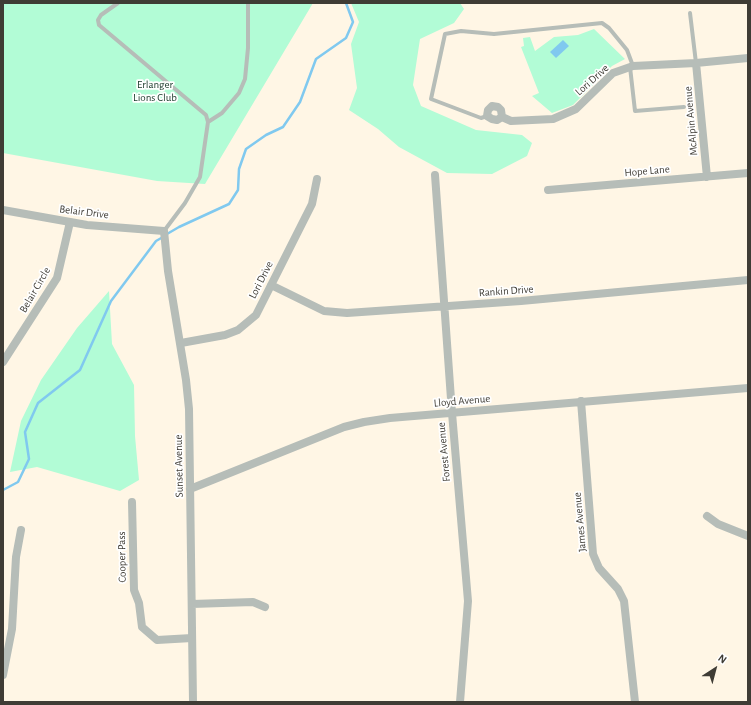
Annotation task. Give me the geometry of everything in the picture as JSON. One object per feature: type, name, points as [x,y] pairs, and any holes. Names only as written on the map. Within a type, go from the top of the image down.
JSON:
[{"type":"street","name":"Lori Drive","points":[[487,116],[488,110],[492,106],[501,110],[502,117],[511,121],[553,119],[576,109],[613,73],[631,66],[696,63],[748,58]]},
{"type":"street","name":"McAlpin Avenue","points":[[696,63],[707,177]]},
{"type":"street","name":"Hope Lane","points":[[548,190],[748,173]]},
{"type":"street","name":"Forest Avenue","points":[[435,175],[452,413],[468,601],[460,702]]},
{"type":"street","name":"Lori Drive","points":[[181,343],[225,335],[244,326],[256,314],[312,204],[317,179]]},
{"type":"street","name":"Belair Drive","points":[[3,210],[70,222],[164,231]]},
{"type":"street","name":"Belair Circle","points":[[3,362],[57,278],[70,222]]},
{"type":"street","name":"Sunset Avenue","points":[[164,231],[168,271],[181,343],[189,409],[194,702]]},
{"type":"street","name":"Rankin Drive","points":[[271,285],[324,311],[337,313],[521,301],[748,280]]},
{"type":"street","name":"Lloyd Avenue","points":[[190,489],[344,427],[390,418],[748,388]]},
{"type":"street","name":"James Avenue","points":[[581,401],[593,554],[599,568],[618,589],[624,601],[636,702]]},
{"type":"street","name":"Cooper Pass","points":[[132,502],[134,590],[139,603],[142,627],[157,640],[192,638]]},
{"type":"street","points":[[707,516],[718,524],[748,536]]},
{"type":"street","points":[[3,675],[12,629],[16,557],[21,530]]},
{"type":"street","points":[[192,604],[253,602],[265,607]]},
{"type":"lane","points":[[118,3],[101,15],[98,20],[99,25],[206,115],[208,122],[200,177],[185,203],[164,231]]},
{"type":"lane","points":[[208,122],[222,113],[239,93],[245,80],[248,48],[248,3]]},
{"type":"lane","points":[[690,13],[696,63]]},
{"type":"lane","points":[[487,116],[481,118],[431,99],[445,34],[461,31],[494,34],[602,23],[609,28],[627,50],[631,66],[635,111],[684,107]]},
{"type":"green space","name":"Erlanger Lions Club","points":[[3,3],[313,3],[205,184],[157,181],[3,153]]},
{"type":"green space","points":[[351,3],[460,3],[464,9],[454,23],[420,39],[413,85],[421,106],[476,130],[522,135],[532,143],[527,156],[492,174],[447,173],[399,147],[378,129],[349,110],[357,88],[351,44],[359,22]]},
{"type":"green space","points":[[594,29],[625,59],[612,66],[573,105],[552,113],[532,96],[539,93],[521,47],[524,46],[523,38],[530,37],[535,51],[554,37],[578,35]]},
{"type":"green space","points":[[109,291],[112,344],[134,385],[135,436],[139,480],[120,491],[37,467],[10,472],[21,421],[41,380],[77,328]]},
{"type":"water","points":[[563,40],[569,46],[556,58],[550,52]]},
{"type":"waterway","points":[[167,234],[229,204],[238,190],[239,169],[246,149],[266,135],[283,127],[300,102],[316,59],[346,38],[353,22],[346,3]]},
{"type":"waterway","points":[[3,490],[18,482],[29,459],[25,432],[38,403],[80,370],[111,301],[156,241],[163,237]]}]
